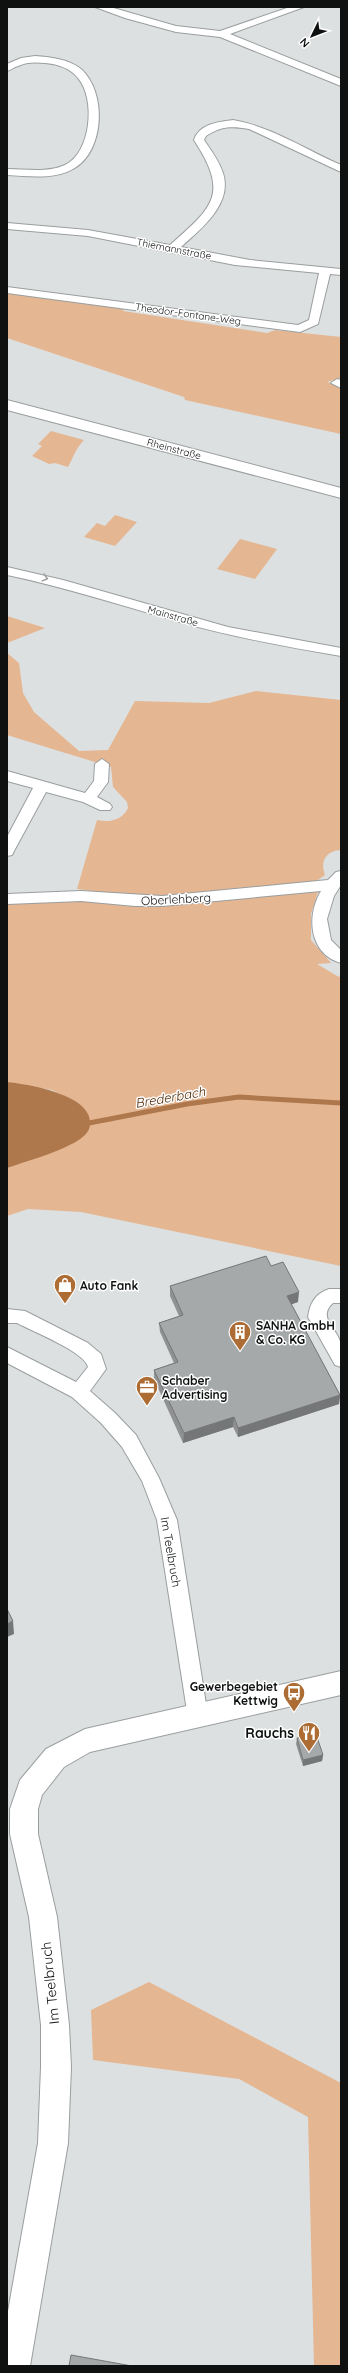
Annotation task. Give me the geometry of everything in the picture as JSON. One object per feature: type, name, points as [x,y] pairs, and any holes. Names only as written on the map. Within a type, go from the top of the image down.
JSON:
[{"type":"street","points":[[100,7],[191,32],[221,34],[341,83]]},
{"type":"street","points":[[221,34],[299,7]]},
{"type":"street","points":[[7,68],[19,61],[41,59],[57,62],[81,75],[87,84],[92,98],[93,120],[90,138],[84,157],[78,162],[58,171],[7,172]]},
{"type":"street","points":[[173,248],[205,219],[213,209],[218,194],[219,178],[212,161],[199,140],[201,134],[212,126],[232,123],[256,127],[341,169]]},
{"type":"street","name":"Thiemannstraße","points":[[7,226],[57,228],[250,263],[341,272]]},
{"type":"street","name":"Theodor-Fontane-Weg","points":[[7,290],[300,329],[314,322],[325,270]]},
{"type":"street","name":"Rheinstraße","points":[[7,405],[341,493]]},
{"type":"street","name":"Mainstraße","points":[[7,571],[42,577],[209,626],[273,641],[341,652]]},
{"type":"street","points":[[88,799],[101,782],[102,764]]},
{"type":"street","points":[[7,776],[41,787],[88,799],[105,807]]},
{"type":"street","points":[[7,851],[41,787]]},
{"type":"street","points":[[337,881],[319,910],[319,927],[322,940],[341,958]]},
{"type":"street","name":"Oberlehberg","points":[[7,900],[81,896],[135,901],[162,901],[337,881]]},
{"type":"street","points":[[341,1296],[329,1296],[319,1305],[317,1317],[341,1360]]},
{"type":"street","points":[[7,1316],[19,1316],[82,1348],[95,1359],[97,1369],[78,1392]]},
{"type":"street","name":"Im Teelbruch","points":[[7,1354],[78,1392],[108,1418],[129,1441],[150,1478],[167,1520],[198,1717]]},
{"type":"street","name":"Im Teelbruch","points":[[14,2366],[53,2143],[56,2067],[55,2025],[43,1917],[24,1834],[24,1809],[30,1789],[55,1758],[84,1741],[198,1717],[341,1683]]},
{"type":"shaded area","points":[[7,293],[124,309],[123,311],[267,333],[275,330],[341,337],[341,378],[327,382],[341,386],[341,434],[185,400],[184,397],[7,338]]},
{"type":"shaded area","points":[[51,431],[84,440],[76,450],[68,467],[55,463],[49,464],[32,456],[42,446],[38,444]]},
{"type":"shaded area","points":[[115,515],[137,522],[115,546],[84,537],[97,523],[105,526]]},
{"type":"shaded area","points":[[240,539],[277,549],[255,579],[217,569]]},
{"type":"shaded area","points":[[7,616],[45,628],[7,643]]},
{"type":"shaded area","points":[[7,653],[19,663],[23,693],[34,712],[79,751],[108,750],[135,701],[209,703],[256,691],[341,700],[341,850],[331,852],[325,858],[323,866],[325,875],[315,882],[169,896],[115,894],[77,889],[97,820],[111,821],[119,818],[128,808],[127,802],[113,787],[111,767],[7,735]]},
{"type":"shaded area","points":[[318,892],[311,914],[311,940],[331,963],[317,964],[339,977],[341,974],[341,1266],[81,1212],[28,1209],[7,1216],[7,1168],[73,1143],[86,1110],[52,1090],[7,1082],[7,903]]},
{"type":"shaded area","points":[[7,1082],[29,1085],[71,1098],[81,1105],[88,1114],[90,1127],[88,1131],[85,1135],[70,1145],[7,1168]]},
{"type":"shaded area","points":[[149,1982],[341,2083],[341,2366],[314,2366],[308,2117],[239,2079],[93,2060],[91,2010]]},
{"type":"building","name":"SANHA GmbH & Co. KG","points":[[266,1256],[271,1266],[283,1262],[299,1292],[287,1296],[340,1395],[238,1428],[234,1417],[184,1433],[154,1370],[178,1362],[159,1323],[183,1315],[170,1286]]},
{"type":"building","points":[[7,1609],[13,1621],[7,1624]]},
{"type":"building","name":"Rauchs","points":[[316,1734],[323,1755],[303,1760],[297,1738]]},
{"type":"building","points":[[71,2355],[132,2366],[69,2366]]},
{"type":"waterway","name":"Brederbach","points":[[84,1124],[187,1104],[239,1097],[341,1103]]},
{"type":"place","name":"Auto Fank","points":[[65,1304]]},
{"type":"place","name":"SANHA GmbH & Co. KG","points":[[240,1352]]},
{"type":"place","name":"Schaber Advertising","points":[[147,1406]]},
{"type":"place","name":"Gewerbegebiet Kettwig","points":[[294,1712]]},
{"type":"place","name":"Rauchs","points":[[309,1752]]}]
